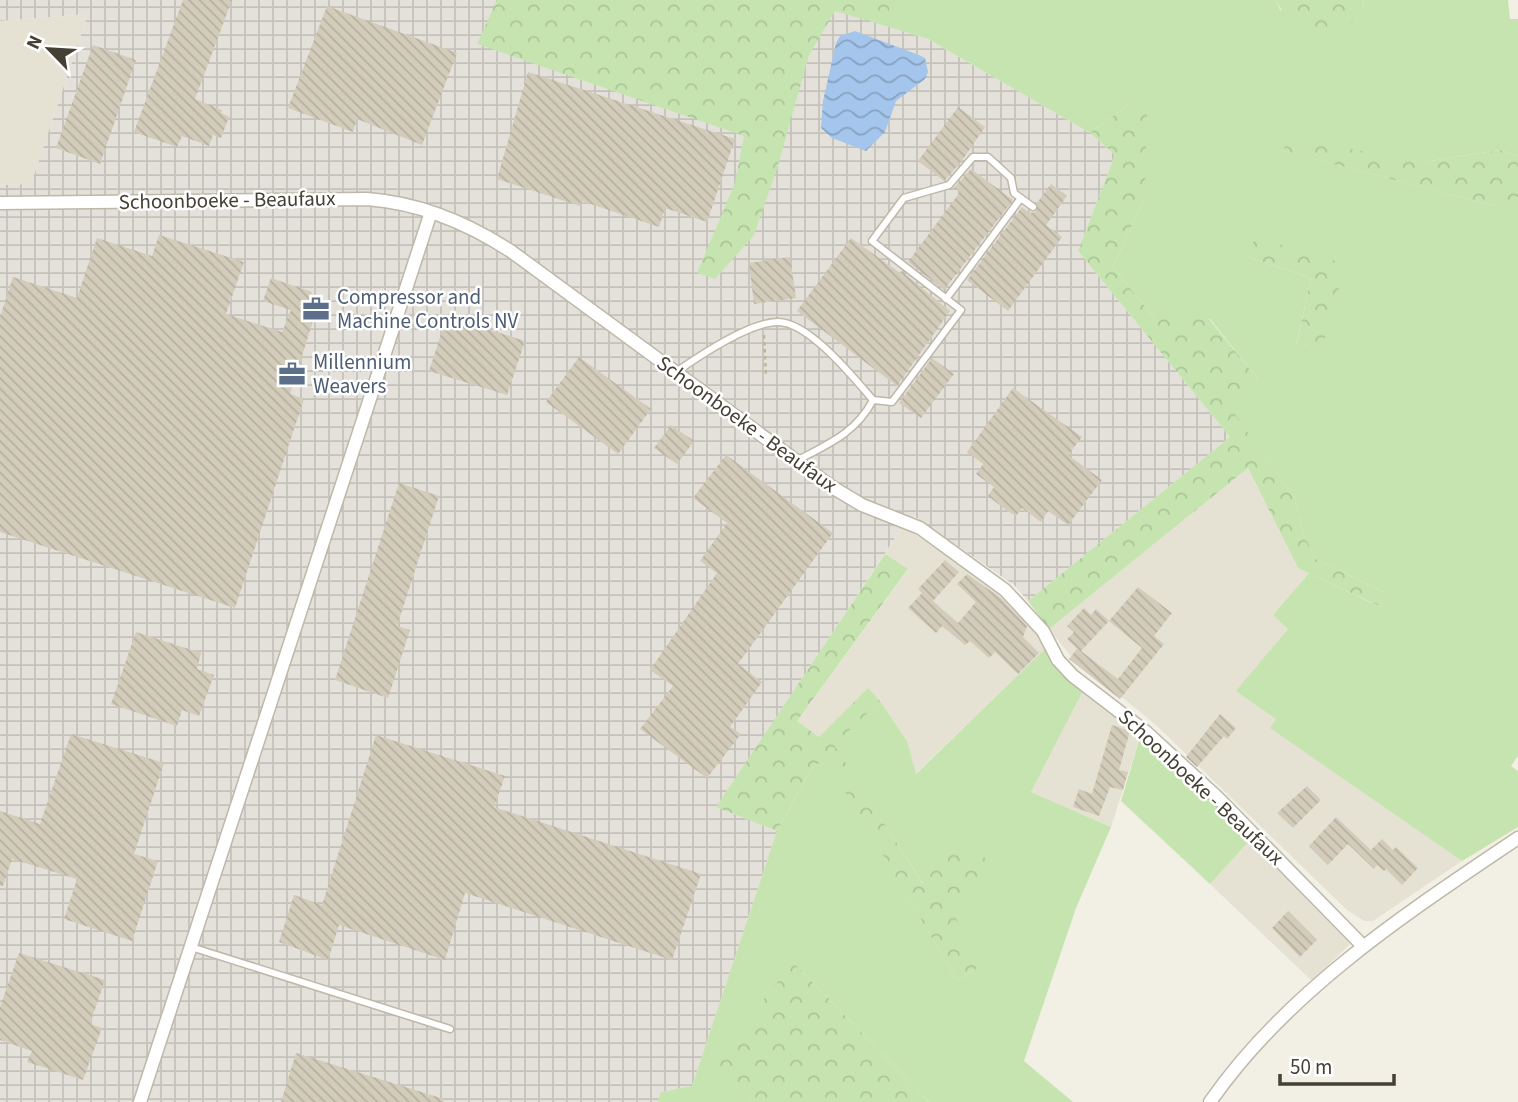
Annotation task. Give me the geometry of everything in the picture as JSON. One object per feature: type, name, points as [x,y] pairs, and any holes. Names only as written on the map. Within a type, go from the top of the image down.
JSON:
[{"type":"street","name":"Schoonboeke - Beaufaux","points":[[0,203],[321,197],[374,200],[431,212],[470,227],[512,252],[796,461],[862,505],[920,528],[1005,590],[1043,631],[1058,660],[1073,676],[1132,720],[1217,798],[1363,946]]},
{"type":"street","points":[[140,1102],[431,212]]},
{"type":"street","points":[[1210,1102],[1261,1040],[1363,946],[1518,838]]},
{"type":"lane","points":[[676,373],[710,348],[778,322],[803,331],[841,363],[873,400],[892,401],[961,310],[872,241],[904,198],[949,185],[973,157],[988,157],[1011,178],[1014,193],[1033,207]]},
{"type":"lane","points":[[946,299],[1021,198]]},
{"type":"lane","points":[[796,461],[844,436],[864,419],[873,400]]},
{"type":"lane","points":[[191,947],[450,1029]]},
{"type":"path","points":[[764,327],[766,377]]},
{"type":"shaded area","points":[[0,0],[761,0],[835,10],[928,39],[1090,133],[1115,155],[1078,251],[1230,437],[1028,601],[1014,585],[914,516],[903,526],[717,807],[777,831],[692,1086],[662,1092],[657,1102],[0,1102],[0,185],[31,184],[88,14],[0,21]]},
{"type":"shaded area","points":[[88,14],[31,184],[0,185],[0,21]]},
{"type":"shaded area","points":[[1248,468],[1298,568],[1309,573],[1273,615],[1288,628],[1277,719],[1271,728],[1462,861],[1373,921],[1364,921],[1346,909],[1156,725],[1069,654],[1049,629]]},
{"type":"shaded area","points":[[903,526],[997,591],[1025,618],[1047,647],[915,774],[907,741],[880,701],[868,689],[819,737],[797,721],[908,570],[885,554]]},
{"type":"shaded area","points":[[1084,689],[1141,734],[1111,827],[1031,792]]},
{"type":"shaded area","points":[[1251,839],[1350,944],[1312,981],[1210,884]]},
{"type":"green space","points":[[497,0],[889,0],[889,27],[835,11],[809,55],[777,169],[754,235],[715,279],[697,273],[735,183],[744,136],[477,44]]},
{"type":"green space","points":[[889,0],[1276,0],[1280,10],[1364,9],[1363,0],[1508,0],[1510,19],[1518,19],[1518,156],[1500,150],[1424,162],[1284,151],[1495,206],[1518,197],[1518,756],[1511,766],[1518,771],[1518,827],[1462,861],[1270,728],[1276,719],[1236,691],[1288,629],[1273,615],[1309,573],[1380,607],[1387,594],[1316,559],[1303,533],[1294,497],[1226,403],[1258,379],[1210,319],[1155,319],[1113,267],[1145,197],[1129,104],[1090,133],[928,39],[889,27]],"holes":[[[1248,257],[1346,264],[1296,346],[1311,278]]]},
{"type":"green space","points":[[1276,0],[1363,0],[1364,9],[1346,27],[1323,31],[1295,22],[1287,16]]},
{"type":"green space","points":[[1129,104],[1147,112],[1145,197],[1113,267],[1155,319],[1209,319],[1258,379],[1227,403],[1294,497],[1303,533],[1316,559],[1387,594],[1381,607],[1298,568],[1248,468],[1049,629],[1028,601],[1230,437],[1078,251],[1115,155],[1090,133]]},
{"type":"green space","points":[[1288,138],[1424,162],[1500,150],[1518,156],[1518,197],[1505,206],[1495,206],[1283,151]]},
{"type":"green space","points":[[1255,237],[1346,264],[1319,357],[1296,347],[1311,278],[1248,257]]},
{"type":"green space","points":[[885,554],[908,569],[797,721],[819,737],[868,688],[880,701],[834,745],[923,884],[956,842],[989,860],[955,916],[978,968],[957,980],[826,760],[813,766],[777,831],[716,807]]},
{"type":"green space","points":[[1047,647],[1084,689],[1031,792],[1111,827],[1076,908],[1024,1061],[1073,1102],[929,1102],[793,962],[750,1102],[657,1102],[661,1092],[692,1086],[777,831],[813,766],[826,759],[957,980],[978,968],[833,745],[880,701],[907,741],[916,774]]},
{"type":"green space","points":[[1141,734],[1251,839],[1210,884],[1121,801]]},
{"type":"green space","points":[[793,962],[929,1102],[750,1102],[751,1099],[710,1069]]},
{"type":"water","points":[[855,31],[925,58],[928,72],[925,79],[896,101],[885,132],[866,151],[832,138],[821,128],[823,101],[836,43],[840,36]]},
{"type":"building","points":[[183,0],[232,0],[195,99],[222,110],[221,113],[229,117],[221,138],[213,135],[209,146],[182,136],[177,147],[134,132]]},
{"type":"building","points":[[327,6],[457,53],[422,145],[357,119],[353,132],[288,108]]},
{"type":"building","points":[[93,45],[136,60],[100,164],[56,148]]},
{"type":"building","points":[[528,72],[735,139],[707,222],[665,208],[659,227],[582,201],[580,206],[497,179]]},
{"type":"building","points":[[958,107],[985,127],[944,181],[918,161]]},
{"type":"building","points":[[971,169],[1013,200],[944,290],[908,262],[960,192],[954,188]]},
{"type":"building","points":[[1051,184],[1067,196],[1046,225],[1062,237],[1008,311],[967,280],[1022,207],[1030,213],[1036,212],[1037,203]]},
{"type":"building","points":[[159,235],[244,262],[226,314],[282,332],[291,310],[263,301],[271,278],[312,292],[310,299],[319,302],[290,394],[304,399],[235,608],[0,532],[0,317],[13,277],[77,298],[97,238],[152,256]]},
{"type":"building","points":[[851,238],[900,273],[901,271],[950,311],[897,386],[797,311]]},
{"type":"building","points":[[790,257],[796,298],[754,304],[749,263]]},
{"type":"building","points":[[447,316],[525,341],[507,395],[429,371]]},
{"type":"building","points":[[579,357],[651,409],[618,454],[546,402]]},
{"type":"building","points":[[932,358],[954,374],[921,418],[899,403]]},
{"type":"building","points":[[1013,388],[1082,437],[1068,455],[1102,480],[1068,525],[1048,511],[1041,522],[1022,508],[1016,516],[1006,510],[988,496],[994,487],[976,474],[983,464],[967,452]]},
{"type":"building","points":[[671,425],[694,441],[677,464],[654,448]]},
{"type":"building","points":[[726,455],[833,533],[738,664],[762,682],[730,727],[741,734],[707,778],[640,729],[673,686],[650,670],[717,573],[700,561],[727,523],[693,498]]},
{"type":"building","points":[[399,483],[439,496],[397,626],[410,630],[388,698],[335,680]]},
{"type":"building","points":[[945,560],[959,572],[933,601],[958,623],[976,602],[957,584],[967,574],[1002,599],[1027,626],[1023,637],[1039,653],[1018,674],[995,652],[989,658],[970,641],[965,645],[942,626],[936,633],[908,608],[922,593],[918,589]]},
{"type":"building","points":[[1138,587],[1172,613],[1154,636],[1164,644],[1120,699],[1069,659],[1077,649],[1080,651],[1067,639],[1074,632],[1067,626],[1084,608],[1091,615],[1096,609],[1109,621]],"holes":[[[1109,621],[1142,648],[1118,679],[1081,651]]]},
{"type":"building","points":[[136,632],[201,653],[197,669],[214,675],[199,716],[182,710],[177,726],[111,704]]},
{"type":"building","points":[[1220,714],[1236,728],[1227,739],[1224,736],[1197,767],[1186,757]]},
{"type":"building","points":[[1112,725],[1130,731],[1119,770],[1128,772],[1123,790],[1110,787],[1099,816],[1073,807],[1079,789],[1092,794]]},
{"type":"building","points":[[71,734],[164,763],[134,854],[158,861],[132,941],[64,919],[77,879],[12,859],[3,886],[0,886],[0,811],[40,824]]},
{"type":"building","points":[[376,735],[505,776],[494,807],[701,874],[672,960],[465,893],[445,960],[339,925],[328,960],[279,942],[294,895],[322,905]]},
{"type":"building","points":[[1307,786],[1321,800],[1293,828],[1277,813]]},
{"type":"building","points":[[1336,817],[1371,850],[1382,839],[1393,850],[1396,847],[1418,868],[1402,885],[1386,869],[1384,871],[1377,865],[1374,869],[1348,844],[1328,865],[1309,846]]},
{"type":"building","points":[[1288,911],[1317,940],[1300,957],[1272,928]]},
{"type":"building","points":[[19,953],[105,980],[90,1024],[102,1028],[83,1080],[27,1062],[32,1051],[0,1040],[0,1007]]},
{"type":"building","points":[[296,1053],[444,1099],[443,1102],[281,1102]]},
{"type":"place","name":"Compressor and Machine Controls NV","points":[[316,309]]},
{"type":"place","name":"Millennium Weavers","points":[[292,374]]}]
